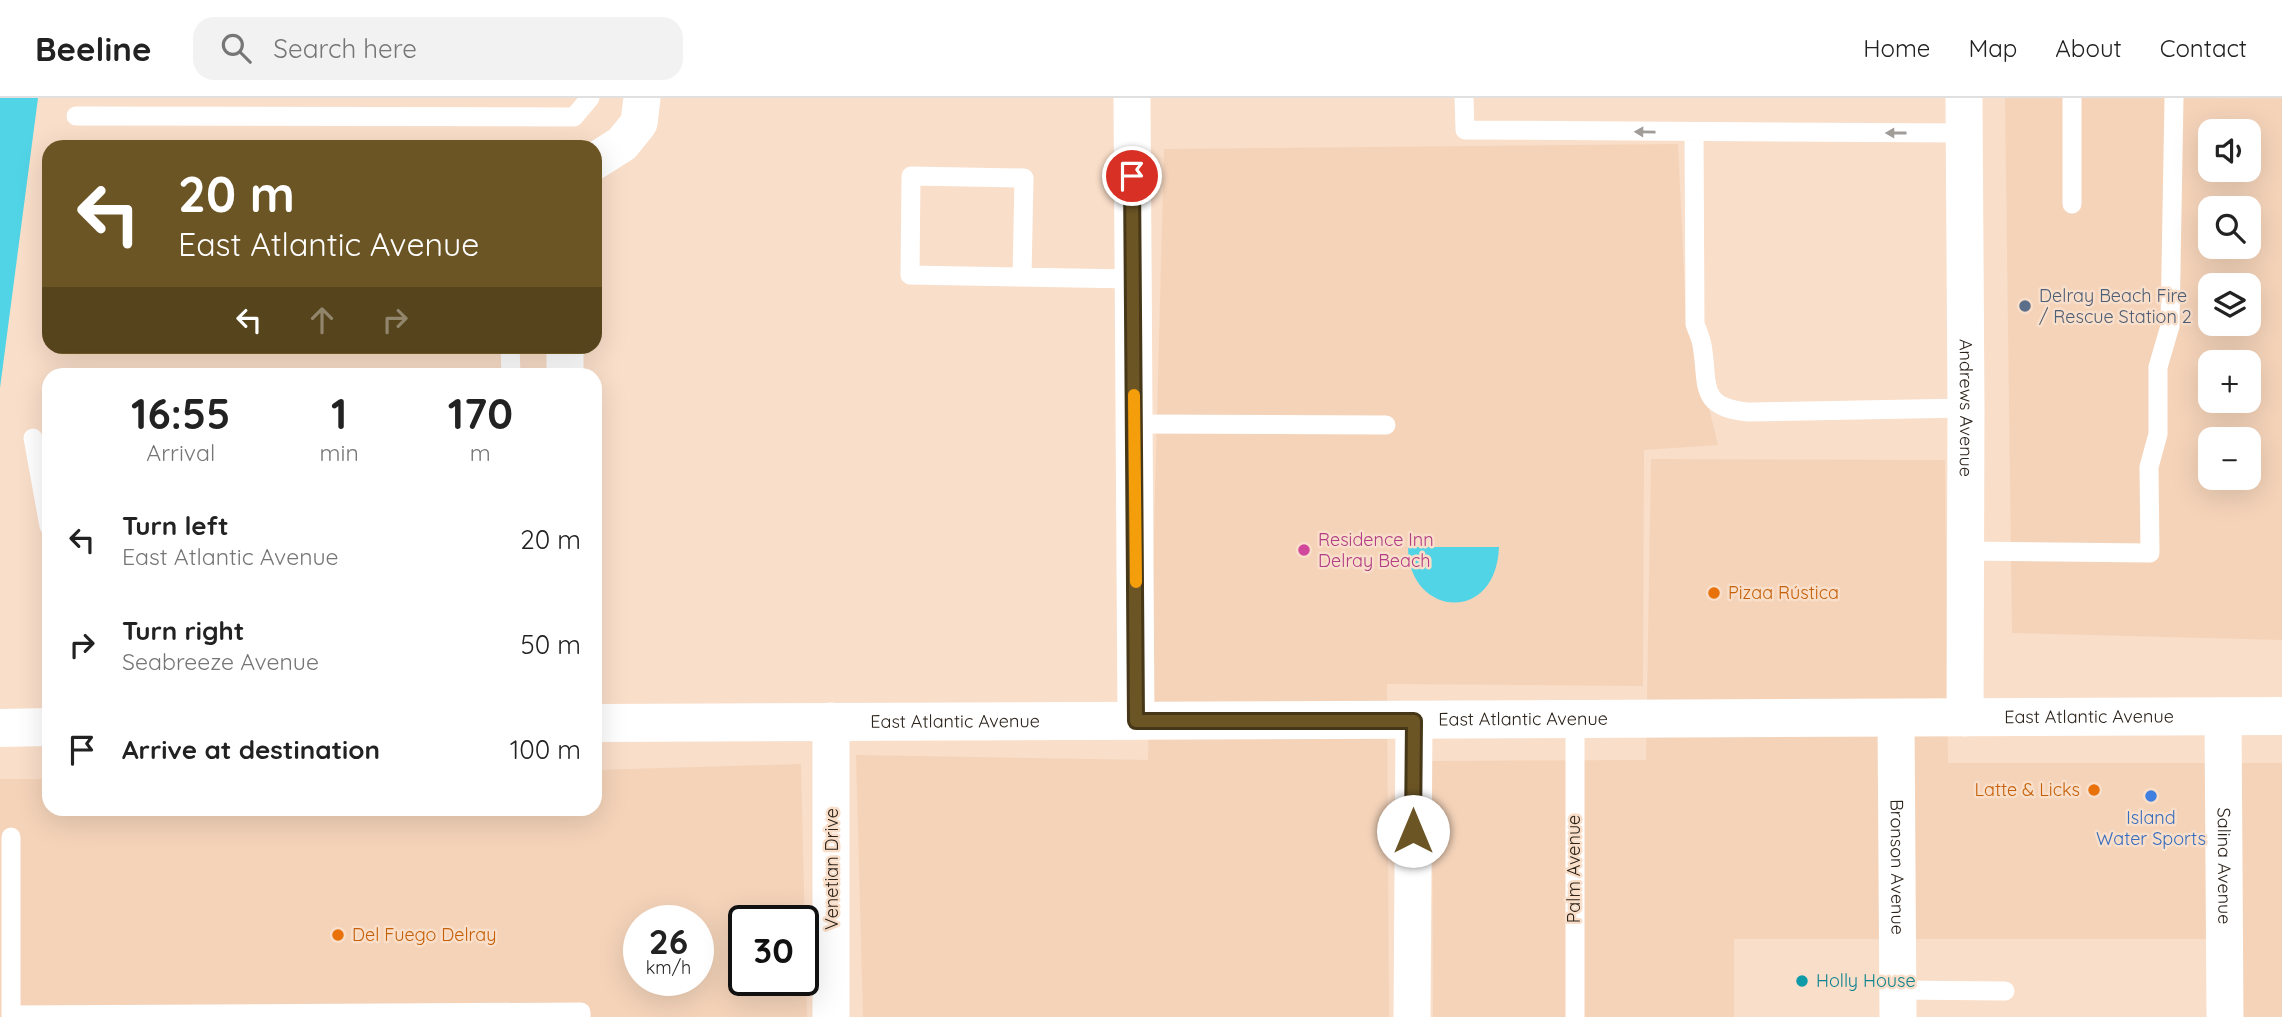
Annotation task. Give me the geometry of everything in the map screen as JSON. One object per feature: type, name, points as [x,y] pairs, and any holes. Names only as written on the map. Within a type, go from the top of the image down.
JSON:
[{"type":"main road","name":"East Atlantic Avenue","points":[[602,723],[2282,716]]},
{"type":"main road","points":[[0,728],[42,727]]},
{"type":"street","points":[[602,157],[622,144],[639,122],[642,98]]},
{"type":"street","points":[[1132,98],[1136,721]]},
{"type":"street","name":"Andrews Avenue","points":[[1964,116],[1965,718]]},
{"type":"street","name":"Salina Avenue","points":[[2223,716],[2225,1017]]},
{"type":"street","name":"Bronson Avenue","points":[[1896,718],[1898,1003]]},
{"type":"street","name":"Venetian Drive","points":[[831,721],[831,1017]]},
{"type":"street","points":[[1412,1017],[1414,721]]},
{"type":"lane","points":[[76,116],[574,117],[590,98]]},
{"type":"lane","points":[[1464,98],[1465,130],[1694,133],[1964,116]]},
{"type":"lane","points":[[2072,98],[2072,204]]},
{"type":"lane","points":[[1966,551],[2150,553],[2149,467],[2158,434],[2158,367],[2170,326],[2174,98]]},
{"type":"lane","points":[[1694,133],[1695,324],[1702,344],[1704,381],[1709,395],[1718,405],[1730,411],[1748,412],[1966,408]]},
{"type":"lane","points":[[1022,277],[1024,178],[912,176],[910,275],[1133,279]]},
{"type":"lane","points":[[1134,424],[1386,425]]},
{"type":"lane","points":[[33,438],[42,488]]},
{"type":"lane","name":"Palm Avenue","points":[[1575,720],[1575,1017]]},
{"type":"lane","points":[[12,837],[12,1015],[580,1012],[581,1017]]},
{"type":"lane","points":[[1898,1003],[2004,990]]},
{"type":"shaded area","points":[[2005,98],[2282,98],[2282,640],[2012,633]]},
{"type":"shaded area","points":[[1678,144],[1686,315],[1718,445],[1644,450],[1643,686],[1387,684],[1389,1017],[863,1017],[856,755],[1148,760],[1164,149]]},
{"type":"shaded area","points":[[1651,459],[1945,460],[1948,763],[2282,763],[2282,1017],[2234,1017],[2232,939],[1734,939],[1734,1017],[1433,1017],[1432,761],[1646,760]]},
{"type":"shaded area","points":[[801,764],[804,905],[728,905],[728,996],[807,996],[807,1017],[0,1017],[0,779],[42,779],[42,816],[602,816],[602,770]]},
{"type":"water","points":[[0,98],[38,98],[0,388]]},
{"type":"water","points":[[1408,547],[1499,547],[1494,573],[1484,590],[1469,600],[1452,602],[1436,598],[1422,587],[1412,570]]},
{"type":"slow traffic","points":[[1134,395],[1136,582]]},
{"type":"place","name":"Delray Beach Fire / Rescue Station 2","points":[[2025,306]]},
{"type":"place","name":"Residence Inn Delray Beach","points":[[1304,550]]},
{"type":"place","name":"Pizaa Rústica","points":[[1714,593]]},
{"type":"place","name":"Latte & Licks","points":[[2094,790]]},
{"type":"place","name":"Island Water Sports","points":[[2151,796]]},
{"type":"place","name":"Del Fuego Delray","points":[[338,935]]},
{"type":"place","name":"Holly House","points":[[1802,981]]},
{"type":"route","points":[[1132,176],[1136,721],[1414,721],[1413,831]]}]
